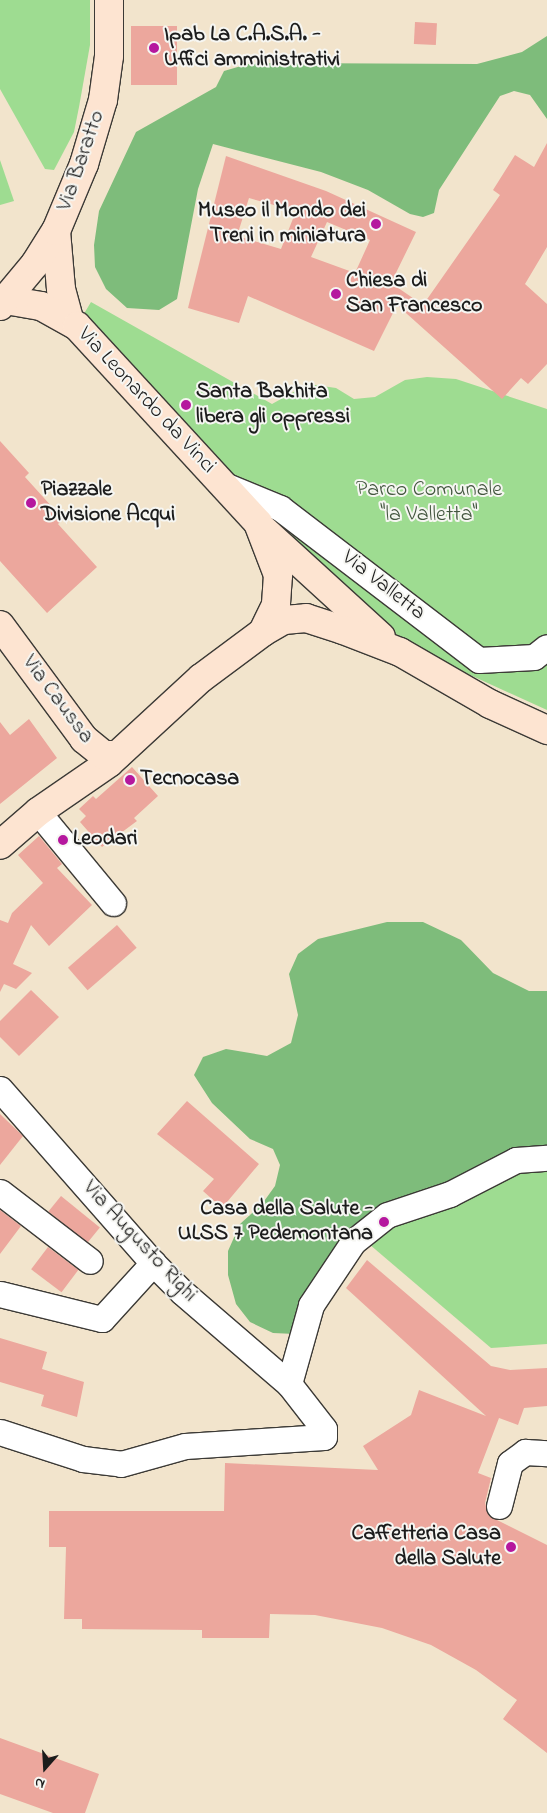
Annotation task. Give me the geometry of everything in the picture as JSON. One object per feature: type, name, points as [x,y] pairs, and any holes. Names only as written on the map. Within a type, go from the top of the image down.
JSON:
[{"type":"street","name":"Via Baratto","points":[[2,301],[56,231],[84,164],[100,114],[108,56],[110,0]]},
{"type":"street","name":"Via Baratto","points":[[56,231],[61,289],[69,320]]},
{"type":"street","points":[[2,301],[41,306],[69,320]]},
{"type":"street","name":"Via Leonardo da Vinci","points":[[69,320],[222,484]]},
{"type":"street","points":[[222,484],[301,566],[400,652]]},
{"type":"street","name":"Via Valletta","points":[[222,484],[280,508],[479,660],[534,657],[547,647]]},
{"type":"street","points":[[258,523],[278,575],[276,605],[263,632]]},
{"type":"street","points":[[117,755],[201,678],[263,632],[284,620],[306,618],[400,652],[490,704],[547,730]]},
{"type":"street","name":"Via Caussa","points":[[0,625],[84,739],[104,754],[117,755]]},
{"type":"street","name":"Via Caussa","points":[[0,845],[38,812],[117,755]]},
{"type":"street","points":[[38,812],[113,903]]},
{"type":"street","name":"Via Augusto Righi","points":[[0,1089],[182,1292],[289,1384],[324,1430],[324,1437],[185,1446],[121,1464],[83,1459],[0,1432]]},
{"type":"street","points":[[289,1384],[311,1305],[353,1242],[387,1215],[450,1194],[516,1160],[547,1158]]},
{"type":"street","points":[[0,1192],[90,1260]]},
{"type":"street","points":[[0,1294],[102,1319],[154,1263]]},
{"type":"street","points":[[499,1506],[510,1463],[525,1452],[547,1453]]},
{"type":"green space","points":[[0,0],[90,0],[90,45],[74,132],[54,170],[45,169],[0,89]]},
{"type":"green space","points":[[547,36],[547,119],[530,95],[514,91],[500,96],[439,190],[434,213],[423,217],[410,214],[368,190],[321,172],[213,144],[198,189],[177,299],[159,310],[127,308],[106,289],[95,267],[94,245],[99,211],[136,132],[216,87],[224,71],[248,64],[276,63],[477,64],[522,52]]},
{"type":"green space","points":[[0,160],[14,201],[0,205]]},
{"type":"green space","name":"Parco Comunale \"la Valletta\"","points":[[91,302],[272,404],[308,384],[336,388],[354,399],[375,397],[405,380],[427,377],[456,379],[547,409],[547,710],[411,648],[245,491],[82,317]]},
{"type":"green space","points":[[387,922],[423,922],[461,940],[493,973],[529,991],[547,991],[547,1152],[387,1208],[295,1334],[273,1333],[250,1322],[236,1304],[228,1275],[228,1251],[240,1224],[262,1204],[275,1186],[280,1165],[273,1149],[250,1139],[212,1103],[194,1075],[203,1057],[226,1049],[267,1056],[291,1043],[298,1015],[289,974],[298,954],[318,939]]},
{"type":"green space","points":[[547,1168],[547,1344],[491,1348],[369,1244],[384,1224],[468,1182]]},
{"type":"building","points":[[415,22],[437,23],[436,45],[414,44]]},
{"type":"building","name":"Ipab La C.A.S.A. - Uffici amministrativi","points":[[131,26],[177,26],[177,85],[131,85]]},
{"type":"building","points":[[547,143],[547,247],[525,284],[547,304],[547,364],[528,384],[521,378],[502,399],[397,305],[374,351],[248,296],[239,323],[188,308],[226,156],[326,191],[416,232],[391,283],[423,305],[500,195],[493,190],[515,155],[534,167]],"holes":[[[249,198],[296,211],[281,249],[237,236]],[[327,222],[370,240],[355,273],[311,257]]]},
{"type":"building","points":[[0,441],[29,473],[25,477],[63,519],[58,524],[97,567],[47,613],[0,561]]},
{"type":"building","points":[[29,719],[57,758],[0,804],[0,722],[10,735]]},
{"type":"building","points":[[132,767],[158,796],[134,818],[137,821],[102,847],[80,822],[86,816],[79,809],[93,796],[96,799]]},
{"type":"building","points":[[39,836],[62,864],[57,868],[92,905],[49,946],[31,925],[13,964],[32,973],[16,989],[4,984],[0,992],[0,920],[8,923],[12,913],[43,883],[18,855]]},
{"type":"building","points":[[117,925],[137,948],[88,990],[68,968]]},
{"type":"building","points":[[31,990],[59,1017],[19,1056],[0,1037],[0,1021]]},
{"type":"building","points":[[187,1101],[259,1164],[222,1208],[203,1191],[214,1179],[157,1134]]},
{"type":"building","points":[[0,1114],[23,1136],[0,1165]]},
{"type":"building","points":[[61,1196],[100,1227],[87,1243],[48,1212]]},
{"type":"building","points":[[0,1210],[21,1226],[0,1254]]},
{"type":"building","points":[[48,1247],[78,1270],[61,1292],[31,1269]]},
{"type":"building","points":[[367,1260],[491,1366],[510,1370],[547,1368],[547,1406],[524,1408],[518,1425],[499,1418],[478,1473],[491,1478],[485,1503],[489,1516],[547,1545],[547,1753],[503,1719],[517,1700],[476,1670],[431,1645],[382,1628],[315,1615],[270,1614],[269,1638],[202,1638],[202,1630],[82,1629],[82,1619],[64,1619],[66,1547],[49,1547],[49,1511],[224,1511],[225,1463],[378,1470],[363,1446],[411,1415],[419,1390],[486,1416],[346,1288]]},
{"type":"building","points":[[0,1338],[47,1352],[42,1369],[84,1382],[77,1417],[41,1406],[44,1395],[0,1382]]},
{"type":"building","points":[[0,1738],[99,1774],[85,1813],[53,1813],[0,1794]]},
{"type":"place","name":"Ipab La C.A.S.A. - Uffici amministrativi","points":[[154,48]]},
{"type":"place","name":"Museo il Mondo dei Treni in miniatura","points":[[376,224]]},
{"type":"place","name":"Chiesa di San Francesco","points":[[336,294]]},
{"type":"place","name":"Santa Bakhita libera gli oppressi","points":[[186,405]]},
{"type":"place","name":"Piazzale Divisione Acqui","points":[[31,503]]},
{"type":"place","name":"Tecnocasa","points":[[130,780]]},
{"type":"place","name":"Leodari","points":[[63,840]]},
{"type":"place","name":"Casa della Salute - ULSS 7 Pedemontana","points":[[384,1222]]},
{"type":"place","name":"Caffetteria Casa della Salute","points":[[511,1547]]}]
